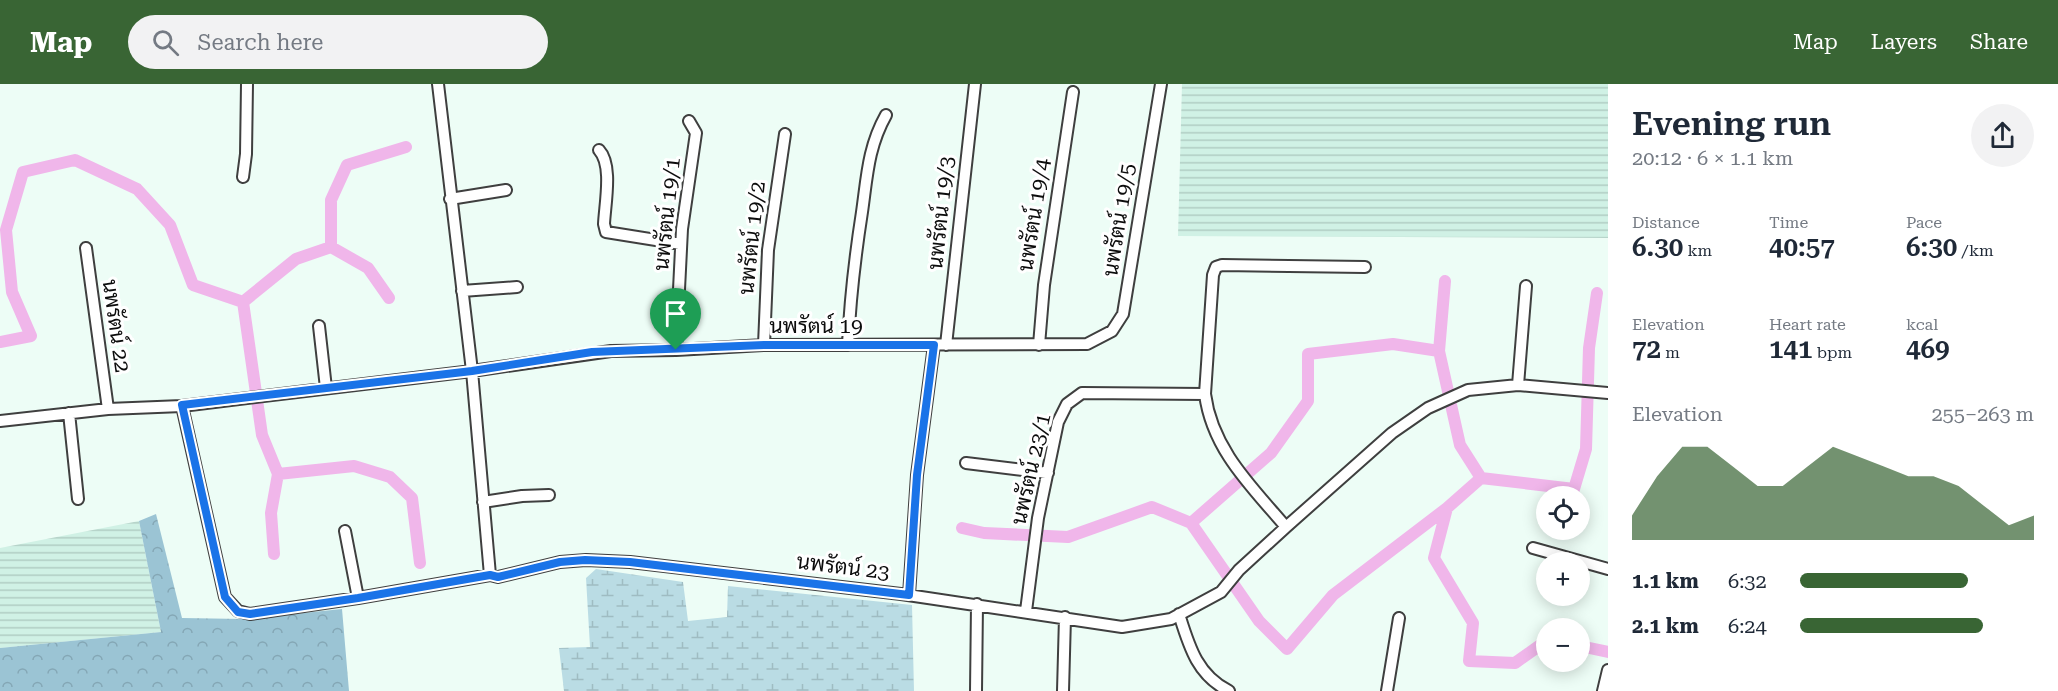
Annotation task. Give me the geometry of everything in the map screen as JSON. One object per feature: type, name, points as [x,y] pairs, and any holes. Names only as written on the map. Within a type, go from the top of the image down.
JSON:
[{"type":"street","points":[[243,177],[246,154],[247,84]]},
{"type":"street","points":[[438,84],[472,371],[490,575]]},
{"type":"street","name":"นพรัตน์ 19/3","points":[[946,345],[975,84]]},
{"type":"street","name":"นพรัตน์ 19/5","points":[[1087,344],[1112,331],[1123,314],[1161,84]]},
{"type":"street","name":"นพรัตน์ 19/4","points":[[1039,345],[1044,285],[1073,92]]},
{"type":"street","points":[[848,345],[850,291],[870,157],[875,135],[885,115]]},
{"type":"street","name":"นพรัตน์ 19/1","points":[[676,350],[681,244],[696,134],[689,121]]},
{"type":"street","name":"นพรัตน์ 19/2","points":[[764,345],[768,250],[785,134]]},
{"type":"street","points":[[599,150],[605,156],[607,167],[604,224],[606,232],[681,244]]},
{"type":"street","points":[[450,199],[506,190]]},
{"type":"street","name":"นพรัตน์ 22","points":[[86,248],[108,409]]},
{"type":"street","points":[[1365,267],[1222,266],[1216,267],[1213,275],[1205,394],[1207,411],[1230,461],[1286,527],[1392,433],[1428,408],[1468,390],[1518,385],[1606,393]]},
{"type":"street","points":[[1518,385],[1526,286]]},
{"type":"street","points":[[462,291],[517,287]]},
{"type":"street","points":[[319,326],[326,388]]},
{"type":"street","name":"นพรัตน์ 19","points":[[0,421],[108,409],[182,405],[472,371],[592,352],[764,345],[1087,344]]},
{"type":"street","points":[[909,595],[917,475],[934,345]]},
{"type":"street","name":"นพรัตน์ 23/1","points":[[1026,611],[1038,518],[1059,422],[1067,404],[1082,393],[1205,394]]},
{"type":"street","name":"นพรัตน์ 23","points":[[182,405],[225,597],[238,612],[250,614],[490,575],[498,577],[560,562],[585,560],[619,561],[909,595],[1122,627],[1171,619],[1221,592],[1239,570],[1286,527]]},
{"type":"street","points":[[69,413],[78,499]]},
{"type":"street","points":[[966,463],[1048,473]]},
{"type":"street","points":[[483,502],[522,496],[549,495]]},
{"type":"street","points":[[345,531],[358,598]]},
{"type":"street","points":[[1533,548],[1608,569]]},
{"type":"street","points":[[976,691],[977,604]]},
{"type":"street","points":[[1179,614],[1190,650],[1199,666],[1218,686],[1229,691]]},
{"type":"street","points":[[1063,691],[1065,617]]},
{"type":"street","points":[[1387,691],[1399,618]]},
{"type":"street","points":[[1603,691],[1608,670]]},
{"type":"green space","points":[[1182,84],[1608,84],[1608,238],[1178,236]]},
{"type":"green space","points":[[156,514],[182,618],[243,619],[342,609],[349,691],[0,691],[0,648],[161,632],[139,521]]},
{"type":"green space","points":[[139,521],[161,632],[0,648],[0,548]]},
{"type":"green space","points":[[596,569],[683,582],[688,621],[727,617],[728,586],[912,605],[914,691],[564,691],[559,648],[590,647],[586,578]]},
{"type":"waterway","points":[[331,247],[331,200],[347,165],[406,147]]},
{"type":"waterway","points":[[0,342],[31,336],[12,292],[6,230],[23,172],[75,160],[137,189],[170,225],[193,285],[243,302],[296,259],[331,247],[368,268],[389,298]]},
{"type":"waterway","points":[[1191,523],[1271,453],[1308,401],[1308,354],[1393,344],[1439,351],[1445,281]]},
{"type":"waterway","points":[[1536,648],[1515,663],[1469,661],[1473,623],[1434,558],[1447,508],[1481,478],[1574,489],[1586,449],[1589,348],[1597,293]]},
{"type":"waterway","points":[[243,302],[262,435],[278,474],[354,466],[390,477],[412,498],[420,563]]},
{"type":"waterway","points":[[1439,351],[1460,445],[1481,478]]},
{"type":"waterway","points":[[274,554],[271,513],[278,474]]},
{"type":"waterway","points":[[962,528],[984,533],[1068,537],[1152,507],[1191,523],[1259,621],[1287,649],[1333,595],[1447,508]]},
{"type":"waterway","points":[[1590,648],[1608,652]]},
{"type":"route","points":[[764,345],[934,345],[917,475],[909,595],[630,562],[585,560],[560,562],[498,577],[490,575],[250,614],[238,612],[225,597],[182,405],[472,371],[592,352],[676,350],[764,345]]}]
